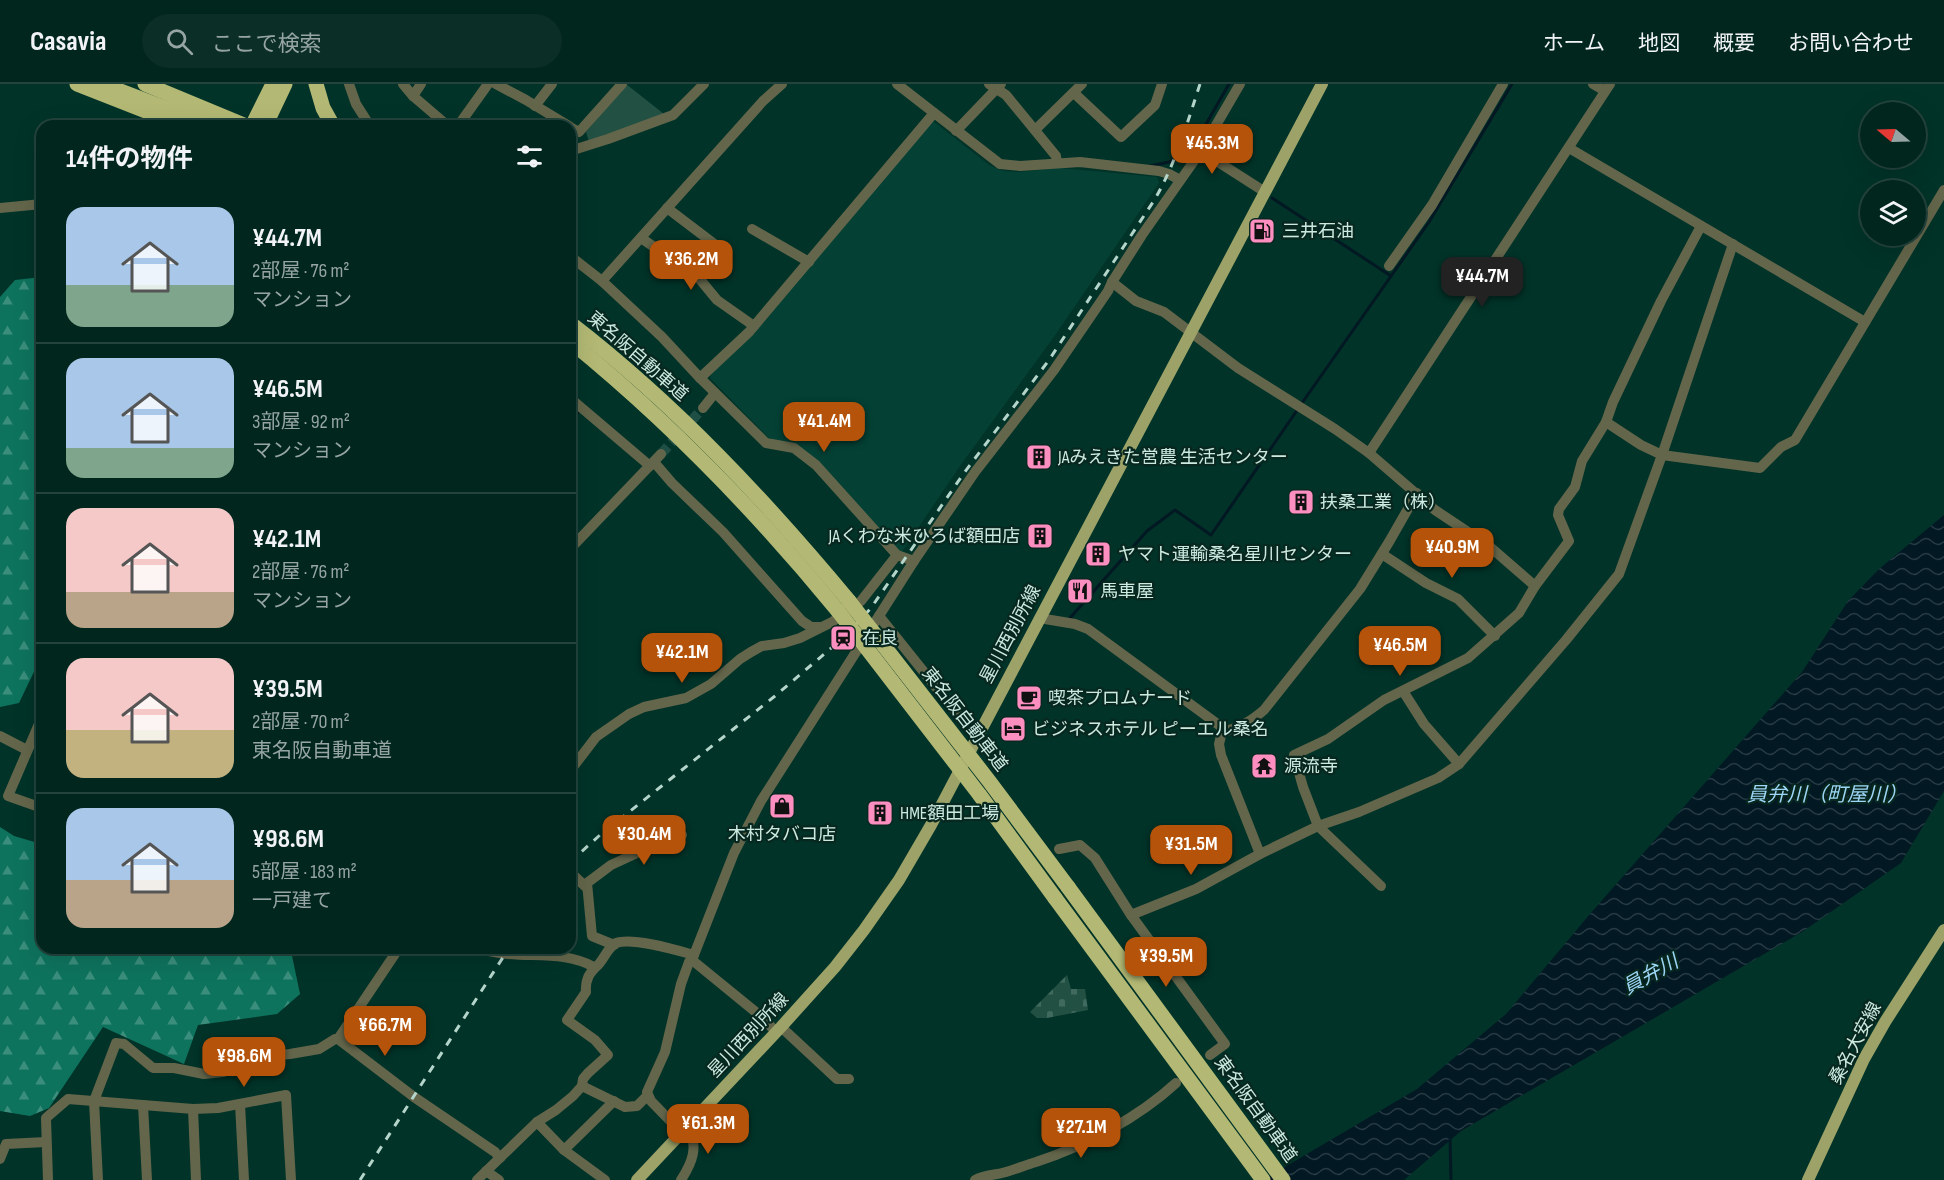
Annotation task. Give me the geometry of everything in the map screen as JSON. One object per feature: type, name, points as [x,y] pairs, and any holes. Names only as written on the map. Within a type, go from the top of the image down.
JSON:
[{"type":"highway","points":[[77,84],[169,120]]},
{"type":"highway","points":[[102,84],[196,120]]},
{"type":"highway","points":[[146,84],[232,120]]},
{"type":"highway","points":[[261,120],[273,84]]},
{"type":"highway","points":[[262,120],[285,84]]},
{"type":"highway","points":[[316,84],[322,108],[329,120]]},
{"type":"highway","points":[[576,323],[618,371]]},
{"type":"highway","name":"東名阪自動車道","points":[[576,329],[656,414],[726,483],[795,559],[843,606],[989,782],[1068,887],[1240,1135],[1263,1180]]},
{"type":"highway","name":"東名阪自動車道","points":[[576,345],[618,371]]},
{"type":"highway","points":[[576,353],[618,371]]},
{"type":"highway","name":"東名阪自動車道","points":[[843,606],[1055,898],[1240,1135],[1283,1180]]},
{"type":"main road","name":"星川西別所線","points":[[638,1180],[778,1030],[864,930],[898,880],[931,825],[1110,487],[1190,330],[1322,84]]},
{"type":"main road","name":"桑名大安線","points":[[1808,1180],[1863,1059],[1944,930]]},
{"type":"street","points":[[349,84],[356,104],[366,120]]},
{"type":"street","points":[[403,84],[413,96],[441,120]]},
{"type":"street","points":[[413,96],[421,84]]},
{"type":"street","points":[[462,120],[488,84]]},
{"type":"street","points":[[496,84],[560,120]]},
{"type":"street","points":[[536,106],[552,84]]},
{"type":"street","points":[[576,125],[622,84]]},
{"type":"street","points":[[576,149],[673,115],[704,84]]},
{"type":"street","points":[[602,281],[763,101],[782,84]]},
{"type":"street","points":[[897,84],[1000,164],[1020,166],[1080,162],[1159,171],[1180,180]]},
{"type":"street","points":[[1035,130],[1078,88],[1120,137],[1155,105],[1162,84]]},
{"type":"street","points":[[681,1180],[692,1161],[691,1133],[651,1101],[647,1092],[665,1052],[681,984],[689,962],[693,958],[734,853],[761,801],[914,561],[975,472],[1054,370],[1108,291],[1201,151],[1240,84]]},
{"type":"street","points":[[1389,266],[1432,205],[1503,84]]},
{"type":"street","points":[[1370,453],[1607,87],[1593,84]]},
{"type":"street","points":[[956,131],[996,86],[1006,94],[1056,156],[1057,162]]},
{"type":"street","points":[[700,378],[754,326],[934,113]]},
{"type":"street","points":[[576,132],[587,146]]},
{"type":"street","points":[[1569,148],[1865,322]]},
{"type":"street","points":[[1201,151],[1265,192]]},
{"type":"street","points":[[1606,423],[1662,455],[1760,468],[1781,447],[1794,440],[1944,190]]},
{"type":"street","points":[[0,208],[36,205]]},
{"type":"street","points":[[667,208],[717,246]]},
{"type":"street","points":[[1381,886],[1318,826],[1294,755],[1328,739],[1384,700],[1468,658],[1519,613],[1535,586],[1569,541],[1558,515],[1559,509],[1575,487],[1582,461],[1606,423],[1613,402],[1661,301],[1701,226]]},
{"type":"street","points":[[752,230],[809,262]]},
{"type":"street","points":[[641,238],[698,277],[717,300],[754,326]]},
{"type":"street","points":[[1131,915],[1196,889],[1318,826],[1359,812],[1438,778],[1459,764],[1619,574],[1733,244]]},
{"type":"street","points":[[576,261],[602,281],[662,337],[766,443],[794,448],[816,465],[897,555],[914,561]]},
{"type":"street","points":[[1112,282],[1136,301],[1164,312],[1238,368],[1370,453],[1435,510],[1489,546],[1535,586]]},
{"type":"street","points":[[704,408],[715,393]]},
{"type":"street","points":[[576,402],[655,461],[672,483],[723,532],[802,621],[811,627],[820,627]]},
{"type":"street","points":[[576,543],[655,461]]},
{"type":"street","points":[[1260,854],[1221,755],[1222,732],[1250,722],[1264,710],[1360,589],[1417,493]]},
{"type":"street","points":[[1382,554],[1426,583],[1458,599],[1495,636]]},
{"type":"street","points":[[576,763],[596,737],[629,714],[686,698],[711,684],[740,659],[762,646],[800,638],[832,622],[861,601],[897,555]]},
{"type":"street","points":[[879,616],[976,737]]},
{"type":"street","points":[[1039,618],[1075,624],[1088,629],[1227,731]]},
{"type":"street","points":[[1403,691],[1424,724],[1459,764]]},
{"type":"street","points":[[36,730],[8,796],[36,806]]},
{"type":"street","points":[[0,736],[27,750]]},
{"type":"street","points":[[614,945],[592,936],[587,883],[611,865],[639,852],[666,845],[682,835]]},
{"type":"street","points":[[1059,849],[1080,845],[1095,858],[1131,915],[1225,1044],[1210,1055]]},
{"type":"street","points":[[576,877],[588,888]]},
{"type":"street","points":[[477,1180],[537,1122],[573,1096],[582,1086],[588,1073],[608,1055],[595,1040],[567,1020],[586,992],[585,982],[594,967],[614,945],[625,942],[653,945],[693,958],[837,1078],[849,1079]]},
{"type":"street","points":[[98,1180],[94,1101],[114,1046],[119,1042],[153,1068],[174,1068],[204,1074],[223,1072],[268,1056],[311,1051],[338,1039],[395,954]]},
{"type":"street","points":[[500,954],[567,956],[594,967]]},
{"type":"street","points":[[338,1039],[414,1097],[495,1152],[500,1158]]},
{"type":"street","points":[[975,1180],[1046,1159],[1117,1127],[1164,1095],[1176,1083]]},
{"type":"street","points":[[582,1086],[625,1107],[637,1106],[648,1095]]},
{"type":"street","points":[[48,1180],[45,1118],[68,1099],[193,1109],[218,1108],[286,1095],[291,1180]]},
{"type":"street","points":[[564,1150],[614,1101]]},
{"type":"street","points":[[240,1104],[244,1180]]},
{"type":"street","points":[[143,1105],[147,1180]]},
{"type":"street","points":[[193,1109],[196,1180]]},
{"type":"street","points":[[537,1122],[550,1138],[604,1180]]},
{"type":"street","points":[[0,1159],[6,1144],[46,1142]]},
{"type":"street","points":[[486,1171],[499,1180]]},
{"type":"shaded area","points":[[933,121],[989,165],[1003,171],[1060,168],[1157,177],[1159,183],[900,555],[816,460],[769,438],[710,378]]},
{"type":"green space","points":[[626,84],[664,114],[589,142],[586,132]]},
{"type":"green space","points":[[36,278],[36,668],[19,703],[0,707],[0,297],[15,280]]},
{"type":"green space","points":[[0,827],[14,836],[36,842],[36,954],[292,954],[300,994],[277,1014],[198,1025],[184,1064],[103,1027],[49,1108],[30,1116],[0,1111]]},
{"type":"green space","points":[[1067,975],[1071,989],[1085,989],[1088,1010],[1037,1018],[1030,1012]]},
{"type":"water","name":"員弁川（町屋川）","points":[[1944,515],[1944,791],[1901,863],[1802,932],[1461,1131],[1404,1180],[1263,1180],[1417,1089],[1506,1014],[1590,914],[1802,672],[1848,601],[1879,569]]},
{"type":"waterway","points":[[1150,166],[1189,154],[1229,84]]},
{"type":"waterway","points":[[1302,403],[1429,222],[1512,84]]},
{"type":"waterway","points":[[1272,198],[1391,276]]},
{"type":"waterway","points":[[1070,618],[1147,531],[1175,510],[1211,535],[1298,409]]},
{"type":"waterway","points":[[1450,1137],[1451,1180]]},
{"type":"tunnel","points":[[661,454],[703,408]]},
{"type":"railway","points":[[576,857],[775,696],[843,638],[871,608],[964,473],[1049,360],[1155,199],[1175,157],[1200,84]]},
{"type":"railway","points":[[360,1180],[505,954]]},
{"type":"place","name":"三井石油","points":[[1262,231]]},
{"type":"place","name":"JAみえきた営農 生活センター","points":[[1039,457]]},
{"type":"place","name":"扶桑工業（株）","points":[[1301,502]]},
{"type":"place","name":"JAくわな米ひろば額田店","points":[[1040,536]]},
{"type":"place","name":"ヤマト運輸桑名星川センター","points":[[1098,554]]},
{"type":"place","name":"馬車屋","points":[[1080,591]]},
{"type":"place","name":"在良","points":[[843,638]]},
{"type":"place","name":"喫茶プロムナード","points":[[1029,698]]},
{"type":"place","name":"ビジネスホテル ピーエル桑名","points":[[1013,729]]},
{"type":"place","name":"源流寺","points":[[1264,766]]},
{"type":"place","name":"木村タバコ店","points":[[782,806]]},
{"type":"place","name":"HME額田工場","points":[[880,813]]},
{"type":"water label","name":"員弁川","points":[[1650,974]]}]
